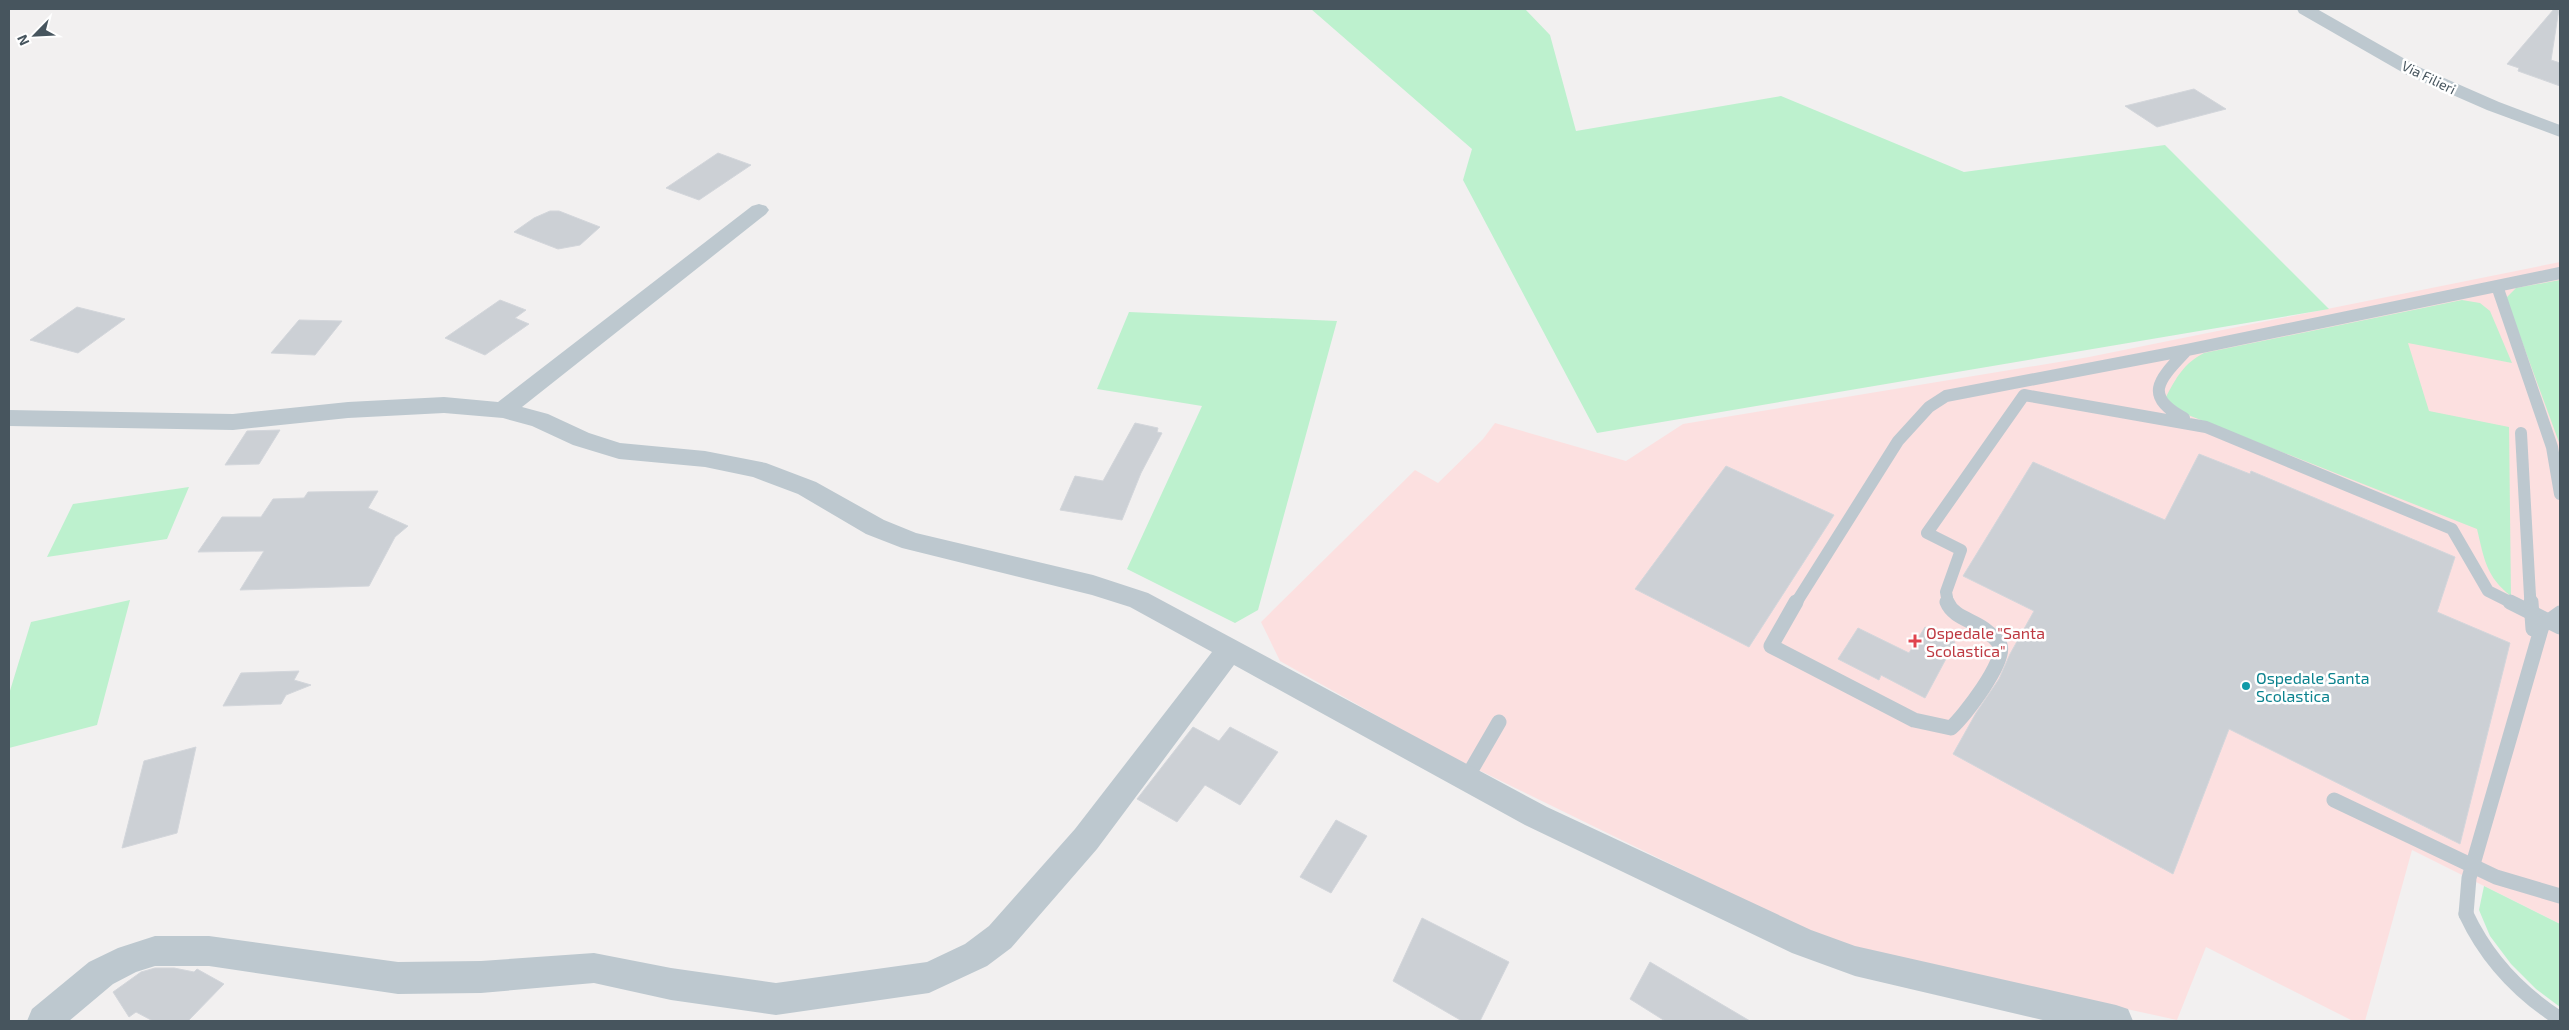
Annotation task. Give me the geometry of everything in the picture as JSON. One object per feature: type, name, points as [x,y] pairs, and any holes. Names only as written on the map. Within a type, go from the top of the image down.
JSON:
[{"type":"street","name":"Via Filieri","points":[[2305,9],[2413,71],[2493,106],[2560,131]]},
{"type":"street","points":[[503,410],[759,210]]},
{"type":"street","points":[[9,418],[233,422],[348,410],[444,405],[503,410],[540,420],[581,439],[619,451],[705,459],[757,469],[806,488],[875,527],[911,541],[1093,585],[1138,600],[1536,816],[1803,942],[1855,961],[2116,1021]]},
{"type":"street","points":[[44,1021],[100,973],[129,959],[155,951],[209,951],[398,978],[481,977],[594,968],[671,984],[776,999],[929,977],[976,955],[1000,937],[1086,839],[1230,649]]},
{"type":"lane","points":[[2206,427],[2024,395],[1927,532],[1961,550],[1946,592],[1945,598],[1950,609],[1983,628],[2000,645],[2001,658],[1963,717],[1950,728],[1914,720],[1771,646],[1881,466],[1918,416],[1933,402],[1946,396],[1995,385],[2187,350],[2560,273]]},
{"type":"lane","points":[[2497,286],[2552,447],[2560,494]]},
{"type":"lane","points":[[2187,350],[2171,368],[2157,392],[2158,400],[2164,408],[2174,414],[2452,529],[2488,591],[2560,627]]},
{"type":"lane","points":[[2521,434],[2534,654]]},
{"type":"lane","points":[[2560,613],[2542,626],[2469,878],[2466,914],[2475,936],[2518,989],[2560,1019]]},
{"type":"lane","points":[[1466,779],[1484,751],[1499,722]]},
{"type":"lane","points":[[2334,800],[2496,877],[2560,896]]},
{"type":"shaded area","name":"Ospedale \"Santa Scolastica\"","points":[[2560,262],[2560,924],[2412,850],[2365,1021],[2353,1021],[2206,947],[2177,1020],[1838,946],[1440,751],[1280,661],[1261,622],[1415,470],[1438,483],[1483,439],[1495,423],[1626,461],[1683,424],[2089,357]]},
{"type":"green space","points":[[1311,9],[1525,9],[1550,35],[1576,131],[1781,96],[1964,172],[2165,145],[2329,309],[1597,433],[1463,180],[1472,149]]},
{"type":"green space","points":[[2560,280],[2560,445],[2506,298],[2516,288]]},
{"type":"green space","points":[[2462,300],[2480,303],[2490,311],[2512,363],[2408,343],[2429,411],[2509,427],[2511,596],[2496,582],[2491,574],[2484,558],[2477,529],[2178,411],[2166,397],[2177,377],[2186,366],[2204,353]]},
{"type":"green space","points":[[1129,312],[1337,321],[1258,610],[1235,623],[1127,569],[1202,406],[1097,389]]},
{"type":"green space","points":[[189,487],[167,539],[47,557],[73,504]]},
{"type":"green space","points":[[130,600],[97,725],[9,748],[9,694],[31,622]]},
{"type":"green space","points":[[2484,886],[2560,924],[2560,1007],[2536,989],[2511,964],[2490,936],[2479,910]]},
{"type":"building","points":[[2554,9],[2559,9],[2551,60],[2560,63],[2560,86],[2518,71],[2519,68],[2507,64]]},
{"type":"building","points":[[2194,89],[2226,109],[2157,127],[2125,106]]},
{"type":"building","points":[[718,153],[751,165],[699,200],[666,188]]},
{"type":"building","points":[[550,211],[559,211],[600,227],[580,245],[558,249],[514,232],[534,218]]},
{"type":"building","points":[[500,300],[526,310],[515,318],[529,324],[485,355],[445,338]]},
{"type":"building","points":[[77,307],[125,319],[78,353],[30,340]]},
{"type":"building","points":[[299,320],[342,321],[315,355],[271,353]]},
{"type":"building","points":[[1135,423],[1158,428],[1157,432],[1162,433],[1141,473],[1122,520],[1060,510],[1075,476],[1103,481]]},
{"type":"building","points":[[280,430],[259,464],[225,465],[247,431]]},
{"type":"building","name":"Ospedale Santa Scolastica","points":[[2199,454],[2250,474],[2251,471],[2455,557],[2437,612],[2510,643],[2460,844],[2229,729],[2173,874],[1953,754],[1976,713],[1999,679],[2010,654],[2034,611],[1963,576],[2033,462],[2165,520]]},
{"type":"building","points":[[1726,466],[1834,515],[1749,647],[1635,589]]},
{"type":"building","points":[[378,491],[368,508],[408,526],[395,537],[369,586],[240,590],[264,551],[198,552],[222,517],[261,517],[273,499],[304,498],[308,492]]},
{"type":"building","points":[[1925,627],[1955,642],[1925,698],[1881,675],[1879,680],[1838,659],[1858,628],[1909,653]]},
{"type":"building","points":[[299,671],[294,680],[311,685],[286,695],[281,704],[223,706],[241,673]]},
{"type":"building","points":[[1193,727],[1219,741],[1230,727],[1278,752],[1240,805],[1205,785],[1177,822],[1137,799]]},
{"type":"building","points":[[196,747],[177,833],[122,848],[144,761]]},
{"type":"building","points":[[1336,820],[1367,836],[1331,893],[1300,877]]},
{"type":"building","points":[[1422,918],[1509,962],[1480,1021],[1462,1021],[1393,981]]},
{"type":"building","points":[[1650,962],[1750,1021],[1665,1021],[1630,999]]},
{"type":"building","points":[[155,968],[174,968],[194,972],[197,969],[224,984],[188,1021],[153,1021],[136,1012],[129,1017],[113,992],[141,972]]},
{"type":"place","name":"Ospedale \"Santa Scolastica\"","points":[[1915,641]]},
{"type":"place","name":"Ospedale Santa Scolastica","points":[[2246,686]]}]
